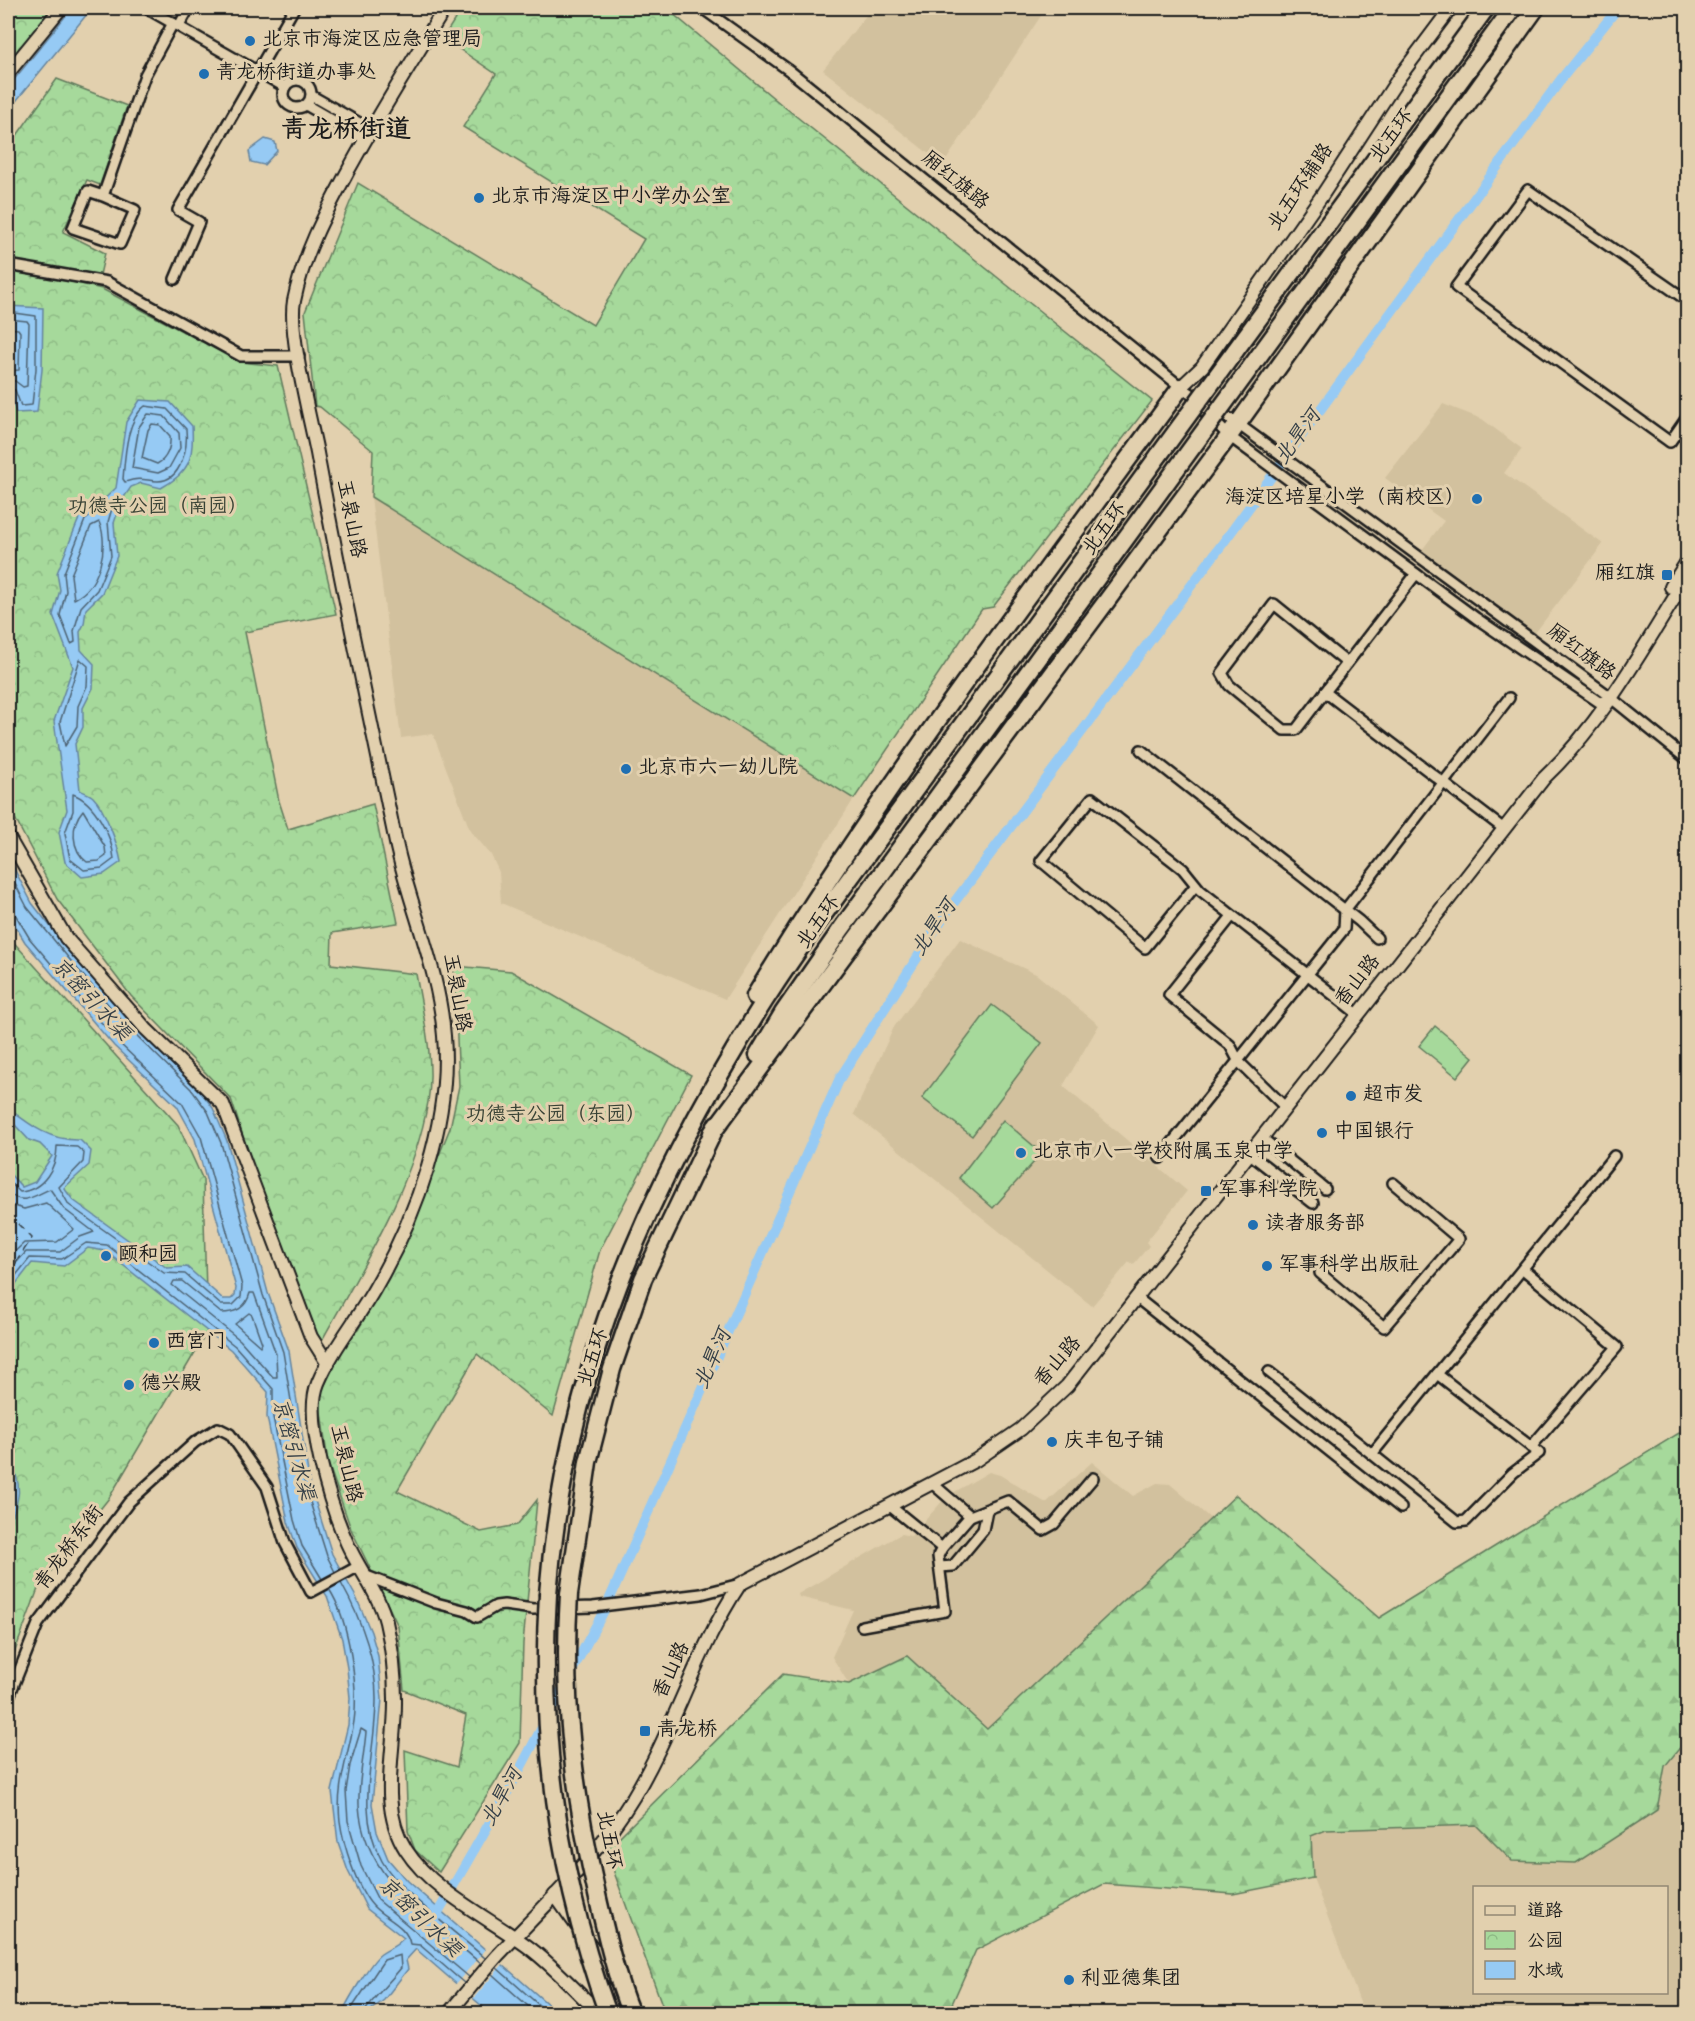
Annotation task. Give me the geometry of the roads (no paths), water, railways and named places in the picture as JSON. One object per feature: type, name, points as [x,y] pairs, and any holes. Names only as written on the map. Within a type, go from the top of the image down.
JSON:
[{"type":"highway","name":"北五环","points":[[608,2013],[584,1937],[561,1838],[545,1705],[544,1654],[548,1594],[564,1462],[589,1364],[623,1271],[672,1163],[702,1106],[766,999],[823,916],[1486,8]]},
{"type":"highway","name":"北五环","points":[[631,2013],[615,1966],[590,1865],[569,1744],[566,1635],[569,1594],[588,1462],[612,1369],[643,1279],[712,1133],[783,1013],[842,928],[1513,8]]},
{"type":"highway","points":[[712,1133],[1234,430],[1536,8]]},
{"type":"highway","points":[[702,1106],[754,998],[803,918],[926,736],[1180,387]]},
{"type":"street","points":[[8,73],[61,8]]},
{"type":"street","points":[[146,8],[285,87]]},
{"type":"street","points":[[103,196],[145,75],[176,24],[189,8]]},
{"type":"street","points":[[175,279],[199,222],[178,210],[294,8]]},
{"type":"street","name":"玉泉山路","points":[[445,8],[368,134],[312,237],[292,307],[352,641],[398,850],[432,969],[443,1021],[445,1051],[440,1111],[414,1201],[374,1290],[316,1387],[313,1404],[315,1428],[337,1517],[382,1609],[392,1652],[396,1701],[391,1780],[393,1820],[407,1852],[434,1879],[477,1915],[528,1946],[600,2013]]},
{"type":"street","name":"厢红旗路","points":[[702,8],[790,71],[1234,430],[1268,465],[1416,574],[1605,698]]},
{"type":"street","name":"北五环辅路","points":[[1180,387],[1202,367],[1321,197],[1400,76],[1451,8]]},
{"type":"street","points":[[292,81],[302,81],[309,86],[312,96],[368,134],[306,105],[295,108],[287,104],[283,96],[285,87],[292,81]]},
{"type":"street","points":[[306,105],[312,96]]},
{"type":"street","points":[[1688,301],[1528,190],[1456,287],[1670,441],[1688,416]]},
{"type":"street","points":[[88,191],[103,196],[135,210],[120,244],[73,228],[88,191]]},
{"type":"street","points":[[8,265],[107,282],[241,356],[299,356]]},
{"type":"street","name":"厢红旗路","points":[[1180,387],[1234,430],[1277,453],[1605,698]]},
{"type":"street","name":"香山路","points":[[1605,698],[1688,560]]},
{"type":"street","points":[[1347,663],[1274,604],[1222,673],[1229,685],[1284,730],[1296,730],[1416,574]]},
{"type":"street","name":"香山路","points":[[514,1938],[611,1831],[636,1794],[720,1614],[740,1584],[933,1484],[990,1451],[1038,1414],[1082,1369],[1544,778],[1557,755],[1605,698],[1688,576]]},
{"type":"street","points":[[1325,692],[1504,829]]},
{"type":"street","points":[[1160,1158],[1344,929],[1345,910],[1509,698]]},
{"type":"street","points":[[1605,698],[1688,760]]},
{"type":"street","points":[[1141,750],[1345,910],[1377,938]]},
{"type":"street","points":[[1196,885],[1145,948],[1041,861],[1092,798],[1183,868],[1196,885],[1232,916],[1359,1015]]},
{"type":"street","points":[[8,837],[66,938],[146,1029],[223,1104],[311,1337],[328,1364]]},
{"type":"street","points":[[1232,916],[1169,995],[1230,1045],[1239,1062],[1286,1108]]},
{"type":"street","points":[[1262,1138],[1325,1189]]},
{"type":"street","points":[[1250,1154],[1313,1203]]},
{"type":"street","points":[[1372,1454],[1614,1156]]},
{"type":"street","points":[[1320,1273],[1384,1327],[1459,1239],[1393,1183]]},
{"type":"street","points":[[1523,1269],[1617,1347],[1531,1447]]},
{"type":"street","points":[[1137,1298],[1401,1508]]},
{"type":"street","points":[[1269,1372],[1457,1522],[1466,1521],[1514,1473],[1539,1453],[1437,1374]]},
{"type":"street","name":"青龙桥东街","points":[[8,1698],[38,1624],[129,1502],[195,1442],[218,1428],[230,1434],[267,1487],[285,1543],[310,1592],[359,1566]]},
{"type":"street","points":[[862,1626],[945,1611],[938,1556],[942,1548],[970,1516],[1008,1501],[1043,1530],[1054,1524],[1093,1478]]},
{"type":"street","points":[[933,1484],[970,1516]]},
{"type":"street","points":[[890,1506],[942,1548]]},
{"type":"street","points":[[940,1567],[953,1566],[983,1530],[987,1510]]},
{"type":"street","points":[[369,1577],[477,1617],[496,1606],[533,1609],[592,1607],[701,1594],[740,1584]]},
{"type":"street","points":[[555,1895],[637,2013]]},
{"type":"street","points":[[453,2012],[462,1997],[514,1938]]},
{"type":"water","points":[[72,8],[92,8],[8,111],[8,87]]},
{"type":"water","points":[[265,139],[275,142],[277,151],[264,165],[251,162],[249,151]]},
{"type":"water","points":[[8,306],[43,308],[42,370],[37,412],[16,413],[8,385]]},
{"type":"water","points":[[140,400],[170,402],[192,426],[192,447],[184,470],[171,482],[161,488],[141,483],[131,487],[122,500],[114,523],[117,556],[102,593],[86,609],[84,624],[80,632],[81,650],[94,664],[93,688],[83,708],[83,727],[75,744],[80,790],[93,797],[102,810],[114,837],[121,862],[104,874],[82,877],[65,862],[59,832],[67,810],[54,721],[73,667],[53,615],[60,590],[57,573],[80,516],[96,507],[116,488],[126,422]]},
{"type":"water","name":"京密引水渠","points":[[8,857],[32,903],[79,963],[130,1021],[196,1085],[213,1108],[227,1141],[268,1293],[289,1351],[310,1485],[332,1554],[356,1597],[371,1632],[378,1656],[382,1699],[372,1804],[377,1832],[388,1859],[407,1881],[558,2013],[490,2013],[416,1949],[406,1960],[408,1969],[384,2000],[367,2013],[342,2013],[371,1965],[381,1954],[404,1938],[367,1909],[348,1871],[338,1842],[332,1791],[348,1725],[350,1698],[347,1668],[342,1639],[327,1596],[297,1548],[288,1522],[267,1417],[268,1392],[231,1350],[105,1251],[88,1248],[64,1266],[32,1263],[8,1294],[8,1172],[22,1187],[35,1182],[52,1156],[40,1144],[29,1140],[15,1125],[8,1125],[8,1108],[41,1131],[59,1138],[80,1140],[91,1151],[89,1165],[64,1188],[73,1200],[167,1268],[187,1267],[223,1299],[231,1299],[235,1295],[236,1288],[195,1139],[177,1106],[114,1046],[25,942],[8,914]]},
{"type":"water","points":[[8,1456],[16,1476],[18,1492],[8,1528]]},
{"type":"waterway","name":"北旱河","points":[[433,1921],[512,1784],[607,1605],[840,1078],[944,916],[1226,539],[1562,78],[1618,8]]},
{"type":"place","name":"北京市海淀区应急管理局","points":[[250,41]]},
{"type":"place","name":"青龙桥街道办事处","points":[[204,74]]},
{"type":"place","name":"北京市海淀区中小学办公室","points":[[479,198]]},
{"type":"place","name":"海淀区培星小学（南校区）","points":[[1477,499]]},
{"type":"place","name":"厢红旗","points":[[1667,575]]},
{"type":"place","name":"北京市六一幼儿院","points":[[626,769]]},
{"type":"place","name":"超市发","points":[[1351,1096]]},
{"type":"place","name":"中国银行","points":[[1322,1133]]},
{"type":"place","name":"北京市八一学校附属玉泉中学","points":[[1021,1153]]},
{"type":"place","name":"军事科学院","points":[[1206,1191]]},
{"type":"place","name":"读者服务部","points":[[1253,1225]]},
{"type":"place","name":"颐和园","points":[[106,1256]]},
{"type":"place","name":"军事科学出版社","points":[[1267,1266]]},
{"type":"place","name":"西宫门","points":[[154,1343]]},
{"type":"place","name":"德兴殿","points":[[129,1385]]},
{"type":"place","name":"庆丰包子铺","points":[[1052,1442]]},
{"type":"place","name":"青龙桥","points":[[645,1731]]},
{"type":"place","name":"利亚德集团","points":[[1069,1980]]},
{"type":"district","name":"青龙桥街道","points":[[346,132]]},
{"type":"park label","name":"功德寺公园（南园）","points":[[158,508]]},
{"type":"park label","name":"功德寺公园（东园）","points":[[556,1116]]}]
